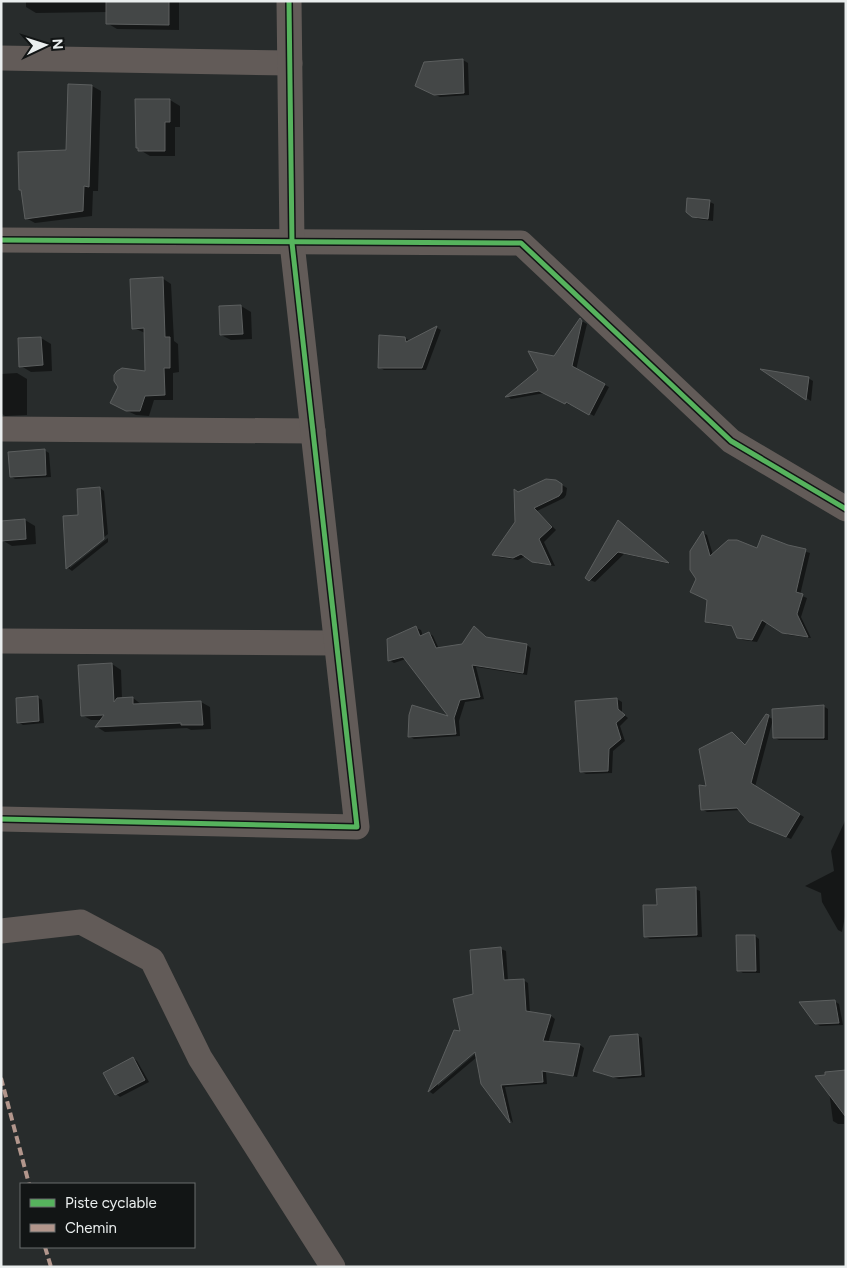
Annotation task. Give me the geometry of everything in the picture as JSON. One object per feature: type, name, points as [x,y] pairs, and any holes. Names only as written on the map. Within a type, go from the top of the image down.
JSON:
[{"type":"street","points":[[1,819],[357,827],[292,243],[289,1]]},
{"type":"street","points":[[1,58],[290,63]]},
{"type":"street","points":[[1,240],[521,243],[731,441],[846,509]]},
{"type":"street","points":[[1,429],[313,431]]},
{"type":"street","points":[[1,641],[336,643]]},
{"type":"street","points":[[1,931],[81,922],[152,960],[200,1058],[332,1267]]},
{"type":"building","points":[[106,1],[169,1],[169,25],[106,24]]},
{"type":"building","points":[[463,59],[464,93],[434,95],[415,86],[424,62]]},
{"type":"building","points":[[68,84],[92,85],[89,187],[84,186],[83,211],[25,219],[21,190],[19,190],[18,152],[66,150]]},
{"type":"building","points":[[135,99],[170,99],[170,122],[165,122],[165,151],[138,151],[138,148],[136,148]]},
{"type":"building","points":[[687,198],[710,200],[708,219],[692,217],[686,212]]},
{"type":"building","points":[[163,277],[165,337],[170,337],[170,368],[164,368],[165,395],[145,396],[140,411],[126,411],[110,403],[118,387],[114,381],[114,375],[122,368],[145,371],[144,328],[132,329],[130,279]]},
{"type":"building","points":[[241,305],[243,334],[220,335],[219,306]]},
{"type":"building","points":[[580,318],[582,321],[572,366],[605,384],[589,415],[566,402],[565,404],[539,391],[505,397],[538,370],[528,351],[554,356]]},
{"type":"building","points":[[437,326],[422,368],[378,368],[379,335],[405,337],[406,342]]},
{"type":"building","points":[[41,337],[43,365],[19,367],[18,338]]},
{"type":"building","points":[[760,369],[809,377],[806,400]]},
{"type":"building","points":[[45,449],[46,475],[10,477],[8,452]]},
{"type":"building","points":[[546,479],[556,480],[562,484],[562,492],[559,496],[534,508],[552,527],[539,539],[551,565],[532,562],[521,554],[513,558],[492,555],[515,522],[514,489],[518,492]]},
{"type":"building","points":[[100,487],[104,539],[66,569],[63,516],[78,515],[77,489]]},
{"type":"building","points":[[25,519],[26,539],[1,541],[1,521]]},
{"type":"building","points":[[618,520],[669,563],[618,552],[589,581],[585,578]]},
{"type":"building","points":[[703,531],[710,556],[728,540],[737,540],[757,548],[762,535],[788,545],[806,549],[796,592],[803,594],[797,614],[808,637],[782,633],[762,620],[752,640],[737,638],[732,626],[705,622],[707,600],[690,592],[696,579],[690,570],[690,551]]},
{"type":"building","points":[[416,626],[420,636],[429,632],[436,648],[462,644],[474,626],[486,637],[527,644],[523,673],[472,665],[480,697],[460,700],[454,718],[456,734],[408,737],[409,715],[412,705],[448,716],[403,657],[388,661],[387,639]]},
{"type":"building","points":[[112,663],[114,702],[117,698],[133,697],[133,704],[201,701],[203,725],[181,725],[181,723],[95,727],[104,715],[81,716],[78,665]]},
{"type":"building","points":[[38,696],[39,721],[17,723],[16,698]]},
{"type":"building","points":[[617,698],[618,709],[625,715],[616,723],[621,739],[609,749],[608,771],[580,772],[575,701]]},
{"type":"building","points":[[824,705],[824,738],[773,738],[772,709]]},
{"type":"building","points":[[766,714],[769,715],[751,783],[800,814],[786,837],[749,822],[737,808],[701,810],[699,785],[706,786],[699,749],[732,732],[745,745]]},
{"type":"building","points":[[696,887],[697,935],[644,937],[643,905],[657,905],[656,889]]},
{"type":"building","points":[[736,935],[755,935],[756,971],[737,971]]},
{"type":"building","points":[[501,947],[504,980],[524,979],[526,1011],[551,1015],[543,1041],[580,1044],[573,1076],[542,1071],[543,1082],[501,1085],[510,1123],[481,1084],[475,1052],[428,1092],[454,1030],[460,1031],[453,999],[473,994],[470,950]]},
{"type":"building","points":[[835,1000],[839,1023],[815,1024],[799,1002]]},
{"type":"building","points":[[638,1034],[641,1075],[613,1077],[593,1071],[610,1036]]},
{"type":"building","points":[[133,1057],[145,1080],[115,1095],[103,1073]]},
{"type":"building","points":[[846,1070],[845,1116],[815,1076],[825,1075],[825,1072]]},
{"type":"marked path","points":[[1,1078],[29,1183]]},
{"type":"marked path","points":[[45,1248],[51,1267]]},
{"type":"cycle path","points":[[1,819],[357,827],[292,243],[289,1]]},
{"type":"cycle path","points":[[1,240],[521,243],[731,441],[846,509]]}]
